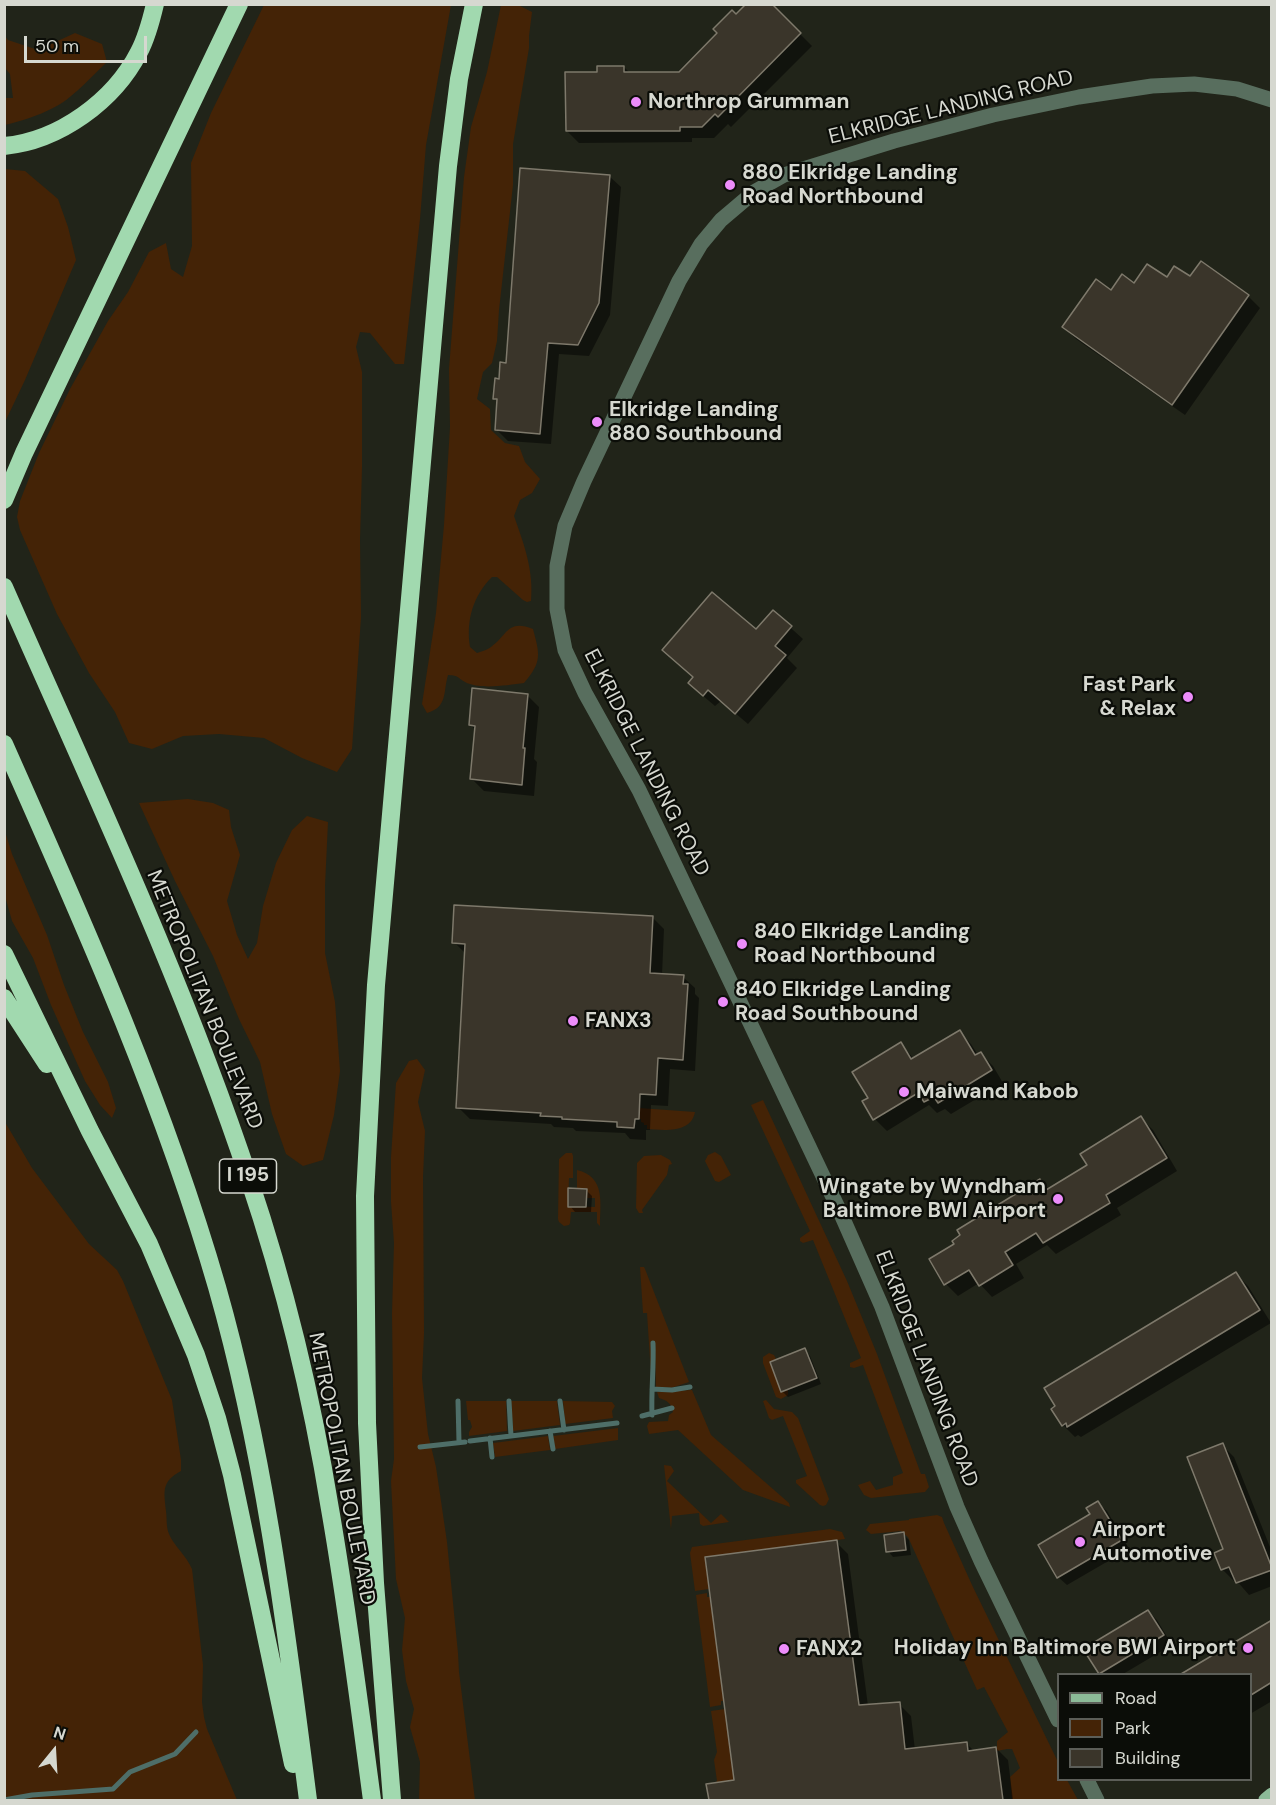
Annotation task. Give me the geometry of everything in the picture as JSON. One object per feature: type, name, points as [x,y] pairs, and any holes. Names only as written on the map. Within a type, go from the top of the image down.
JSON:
[{"type":"highway","points":[[4,146],[42,137],[67,126],[105,96],[124,75],[138,53],[151,25],[155,4]]},
{"type":"highway","points":[[4,500],[24,453],[239,4]]},
{"type":"highway","points":[[392,1800],[375,1583],[366,1423],[365,1196],[368,1118],[376,985],[448,166],[459,79],[474,4]]},
{"type":"highway","name":"METROPOLITAN BOULEVARD","points":[[4,587],[163,950],[208,1064],[249,1180],[276,1269],[317,1439],[341,1576],[372,1800]]},
{"type":"highway","name":"I 195","points":[[4,744],[104,972],[150,1086],[218,1288],[259,1462],[284,1611],[308,1800]]},
{"type":"highway","points":[[4,954],[90,1131],[149,1244],[196,1355],[217,1418],[246,1534],[261,1616],[301,1800]]},
{"type":"highway","points":[[4,998],[90,1131]]},
{"type":"main road","points":[[1266,1800],[1272,1795]]},
{"type":"street","name":"ELKRIDGE LANDING ROAD","points":[[1057,1716],[981,1561],[957,1506],[891,1331],[841,1214],[639,790],[585,693],[565,650],[557,609],[557,566],[565,526],[584,481],[679,281],[701,244],[721,220],[754,192],[784,175],[894,141],[993,115],[1079,97],[1152,86],[1194,84],[1237,89],[1272,100]]},
{"type":"street","points":[[1088,1781],[1097,1800]]},
{"type":"green space","points":[[264,5],[451,5],[426,145],[404,364],[395,364],[370,333],[360,332],[356,347],[362,372],[361,617],[352,749],[337,772],[302,758],[264,738],[219,734],[183,736],[152,749],[129,743],[115,712],[89,673],[57,614],[20,530],[17,517],[20,501],[39,453],[70,389],[149,252],[166,243],[171,269],[183,277],[192,246],[191,163],[211,113]]},
{"type":"green space","points":[[501,5],[518,5],[532,12],[529,48],[513,144],[513,185],[497,341],[492,363],[483,372],[477,399],[490,409],[491,430],[505,443],[519,446],[525,462],[540,479],[532,493],[520,500],[514,516],[530,568],[531,601],[523,600],[497,577],[492,577],[480,592],[472,609],[469,637],[470,647],[477,653],[491,647],[513,627],[524,626],[533,629],[538,658],[537,664],[524,683],[478,686],[456,676],[448,675],[442,703],[427,713],[422,704],[436,613],[444,525],[450,427],[449,369],[464,177],[471,127],[487,72]]},
{"type":"green space","points":[[75,33],[102,44],[107,62],[74,94],[60,104],[35,116],[5,125],[5,98],[13,98],[10,74],[5,68],[5,36],[8,40],[38,50]]},
{"type":"green space","points":[[5,169],[25,171],[58,199],[76,260],[5,422]]},
{"type":"green space","points":[[188,799],[213,803],[229,810],[231,827],[240,855],[227,901],[237,935],[248,959],[257,943],[263,906],[276,863],[292,830],[307,816],[328,822],[325,953],[335,1002],[340,1071],[334,1115],[323,1160],[303,1166],[286,1154],[272,1114],[260,1062],[213,956],[139,803]]},
{"type":"green space","points":[[4,828],[12,854],[47,935],[83,1032],[108,1082],[116,1108],[112,1118],[100,1105],[85,1081],[33,958],[12,921],[5,896]]},
{"type":"green space","points":[[417,1059],[425,1070],[418,1102],[425,1131],[422,1378],[428,1434],[436,1467],[447,1542],[459,1672],[475,1800],[419,1800],[420,1762],[410,1727],[414,1709],[406,1681],[402,1650],[405,1618],[396,1579],[391,1481],[394,1459],[392,1314],[394,1243],[391,1157],[396,1083],[409,1061]]},
{"type":"green space","points":[[763,1100],[847,1281],[877,1354],[921,1474],[925,1474],[929,1487],[925,1492],[871,1498],[864,1495],[858,1485],[870,1481],[876,1490],[893,1485],[893,1477],[903,1473],[863,1365],[850,1367],[850,1363],[861,1358],[813,1240],[803,1243],[800,1241],[800,1238],[810,1231],[751,1105]]},
{"type":"green space","points":[[639,1108],[695,1112],[688,1124],[682,1127],[668,1130],[647,1129],[647,1125],[639,1119]]},
{"type":"green space","points":[[5,1122],[32,1168],[89,1244],[117,1270],[172,1400],[181,1471],[170,1479],[165,1488],[167,1528],[192,1569],[203,1665],[204,1717],[237,1800],[5,1800]]},
{"type":"green space","points":[[715,1152],[721,1156],[731,1175],[719,1182],[715,1181],[705,1161],[708,1155]]},
{"type":"green space","points":[[566,1153],[572,1153],[573,1156],[573,1178],[569,1178],[568,1206],[595,1207],[595,1198],[586,1198],[586,1189],[577,1188],[577,1170],[586,1173],[593,1178],[599,1192],[600,1226],[597,1223],[597,1212],[571,1212],[569,1225],[564,1226],[559,1222],[559,1159]]},
{"type":"green space","points":[[661,1155],[670,1160],[672,1164],[669,1165],[667,1175],[642,1210],[643,1213],[639,1213],[636,1208],[637,1163],[644,1156]]},
{"type":"green space","points":[[640,1267],[645,1269],[689,1382],[671,1388],[656,1387],[655,1343],[651,1343],[651,1375],[647,1313],[643,1313]]},
{"type":"green space","points":[[769,1353],[776,1359],[770,1362],[781,1391],[788,1389],[788,1395],[781,1399],[776,1397],[763,1363],[763,1357]]},
{"type":"green space","points":[[692,1390],[711,1435],[789,1503],[790,1507],[743,1490],[678,1430],[649,1434],[647,1426],[649,1422],[668,1421],[669,1415],[673,1412],[670,1404],[659,1398],[657,1392]]},
{"type":"green space","points":[[766,1400],[774,1409],[792,1412],[798,1418],[829,1499],[826,1505],[820,1505],[796,1483],[796,1480],[807,1476],[783,1416],[772,1420],[769,1418],[763,1401]]},
{"type":"green space","points":[[466,1401],[506,1401],[507,1431],[469,1436],[472,1427],[468,1420]]},
{"type":"green space","points":[[511,1401],[557,1401],[560,1425],[513,1431]]},
{"type":"green space","points":[[563,1401],[612,1402],[615,1406],[612,1411],[613,1418],[565,1424]]},
{"type":"green space","points":[[618,1428],[618,1440],[555,1449],[553,1436]]},
{"type":"green space","points":[[548,1436],[550,1450],[495,1457],[493,1443]]},
{"type":"green space","points":[[664,1465],[671,1466],[674,1471],[667,1481],[711,1523],[721,1514],[729,1522],[703,1526],[700,1524],[699,1513],[672,1516],[671,1529]]},
{"type":"green space","points":[[937,1515],[942,1517],[972,1585],[1057,1760],[1057,1781],[1068,1781],[1078,1800],[1012,1800],[1010,1777],[1020,1768],[1012,1749],[997,1751],[997,1741],[1008,1732],[984,1687],[977,1690],[908,1537],[901,1531],[871,1534],[866,1530],[870,1524]]},
{"type":"green space","points":[[830,1529],[842,1532],[845,1539],[705,1557],[709,1589],[695,1591],[690,1553],[692,1547]]},
{"type":"green space","points":[[707,1593],[707,1597],[710,1597],[724,1701],[721,1701],[721,1705],[710,1707],[696,1595]]},
{"type":"green space","points":[[725,1709],[734,1781],[727,1800],[721,1800],[719,1783],[715,1783],[717,1781],[714,1760],[717,1752],[711,1711]]},
{"type":"building","points":[[746,4],[772,4],[801,33],[718,117],[715,114],[702,127],[680,127],[680,131],[566,131],[565,72],[597,72],[597,66],[624,66],[624,72],[679,72],[717,33],[713,29],[732,10],[736,14]]},
{"type":"building","points":[[520,168],[610,175],[599,303],[578,345],[548,343],[540,434],[495,430],[497,399],[493,399],[495,378],[499,379],[500,362],[506,363]]},
{"type":"building","points":[[1201,261],[1249,295],[1172,405],[1062,327],[1096,279],[1111,290],[1122,274],[1134,283],[1147,264],[1167,277],[1174,266],[1190,276]]},
{"type":"building","points":[[712,592],[756,629],[773,610],[792,626],[775,646],[786,655],[735,714],[708,690],[703,696],[688,683],[693,677],[662,650]]},
{"type":"building","points":[[472,688],[528,694],[522,785],[470,779],[475,726],[469,725]]},
{"type":"building","name":"FANX3","points":[[454,905],[653,916],[650,973],[684,975],[683,984],[688,984],[683,1060],[658,1058],[656,1095],[640,1094],[639,1119],[635,1119],[634,1128],[617,1127],[617,1122],[562,1119],[562,1117],[540,1116],[541,1113],[456,1108],[465,944],[452,943]]},
{"type":"building","points":[[960,1030],[975,1055],[981,1052],[992,1070],[938,1103],[934,1097],[924,1102],[918,1093],[873,1120],[862,1101],[868,1098],[852,1072],[901,1042],[911,1059]]},
{"type":"building","name":"Wingate by Wyndham Baltimore BWI Airport","points":[[1141,1116],[1167,1158],[1106,1195],[1110,1203],[1043,1243],[1036,1233],[1005,1252],[1013,1265],[979,1286],[969,1270],[944,1285],[929,1259],[954,1244],[952,1241],[960,1235],[957,1230],[1040,1179],[1046,1190],[1087,1165],[1080,1154]]},
{"type":"building","points":[[568,1188],[587,1189],[586,1207],[568,1207]]},
{"type":"building","points":[[1236,1272],[1260,1310],[1067,1427],[1066,1423],[1062,1426],[1051,1409],[1055,1406],[1044,1388]]},
{"type":"building","points":[[805,1348],[817,1378],[781,1392],[770,1362]]},
{"type":"building","points":[[1223,1443],[1272,1568],[1272,1570],[1236,1583],[1229,1567],[1221,1570],[1214,1553],[1223,1549],[1187,1457]]},
{"type":"building","name":"Airport Automotive","points":[[1098,1501],[1122,1540],[1057,1578],[1038,1545],[1090,1514],[1086,1508]]},
{"type":"building","points":[[904,1532],[906,1550],[886,1552],[884,1535]]},
{"type":"building","name":"FANX2","points":[[837,1540],[859,1705],[900,1702],[905,1749],[967,1742],[968,1751],[996,1747],[1003,1800],[709,1800],[706,1784],[734,1780],[705,1557]]},
{"type":"building","points":[[1148,1610],[1164,1635],[1101,1673],[1098,1673],[1083,1649]]},
{"type":"building","name":"Holiday Inn Baltimore BWI Airport","points":[[1272,1620],[1272,1682],[1252,1694],[1252,1673],[1183,1673]]},
{"type":"waterway","points":[[652,1415],[653,1343]]},
{"type":"waterway","points":[[652,1389],[672,1390],[690,1387]]},
{"type":"waterway","points":[[458,1401],[459,1442]]},
{"type":"waterway","points":[[509,1401],[511,1436]]},
{"type":"waterway","points":[[560,1401],[564,1430]]},
{"type":"waterway","points":[[642,1416],[672,1408]]},
{"type":"waterway","points":[[470,1441],[617,1423]]},
{"type":"waterway","points":[[550,1431],[553,1449]]},
{"type":"waterway","points":[[490,1438],[492,1457]]},
{"type":"waterway","points":[[420,1447],[465,1442]]},
{"type":"waterway","points":[[4,1800],[32,1795],[113,1789],[130,1772],[175,1754],[196,1732]]},
{"type":"place","name":"Northrop Grumman","points":[[636,102]]},
{"type":"place","name":"880 Elkridge Landing Road Northbound","points":[[730,185]]},
{"type":"place","name":"Elkridge Landing 880 Southbound","points":[[597,422]]},
{"type":"place","name":"Fast Park & Relax","points":[[1188,697]]},
{"type":"place","name":"840 Elkridge Landing Road Northbound","points":[[742,944]]},
{"type":"place","name":"840 Elkridge Landing Road Southbound","points":[[723,1002]]},
{"type":"place","name":"FANX3","points":[[573,1021]]},
{"type":"place","name":"Maiwand Kabob","points":[[904,1092]]},
{"type":"place","name":"Wingate by Wyndham Baltimore BWI Airport","points":[[1058,1199]]},
{"type":"place","name":"Airport Automotive","points":[[1080,1542]]},
{"type":"place","name":"Holiday Inn Baltimore BWI Airport","points":[[1248,1648]]},
{"type":"place","name":"FANX2","points":[[784,1649]]}]
